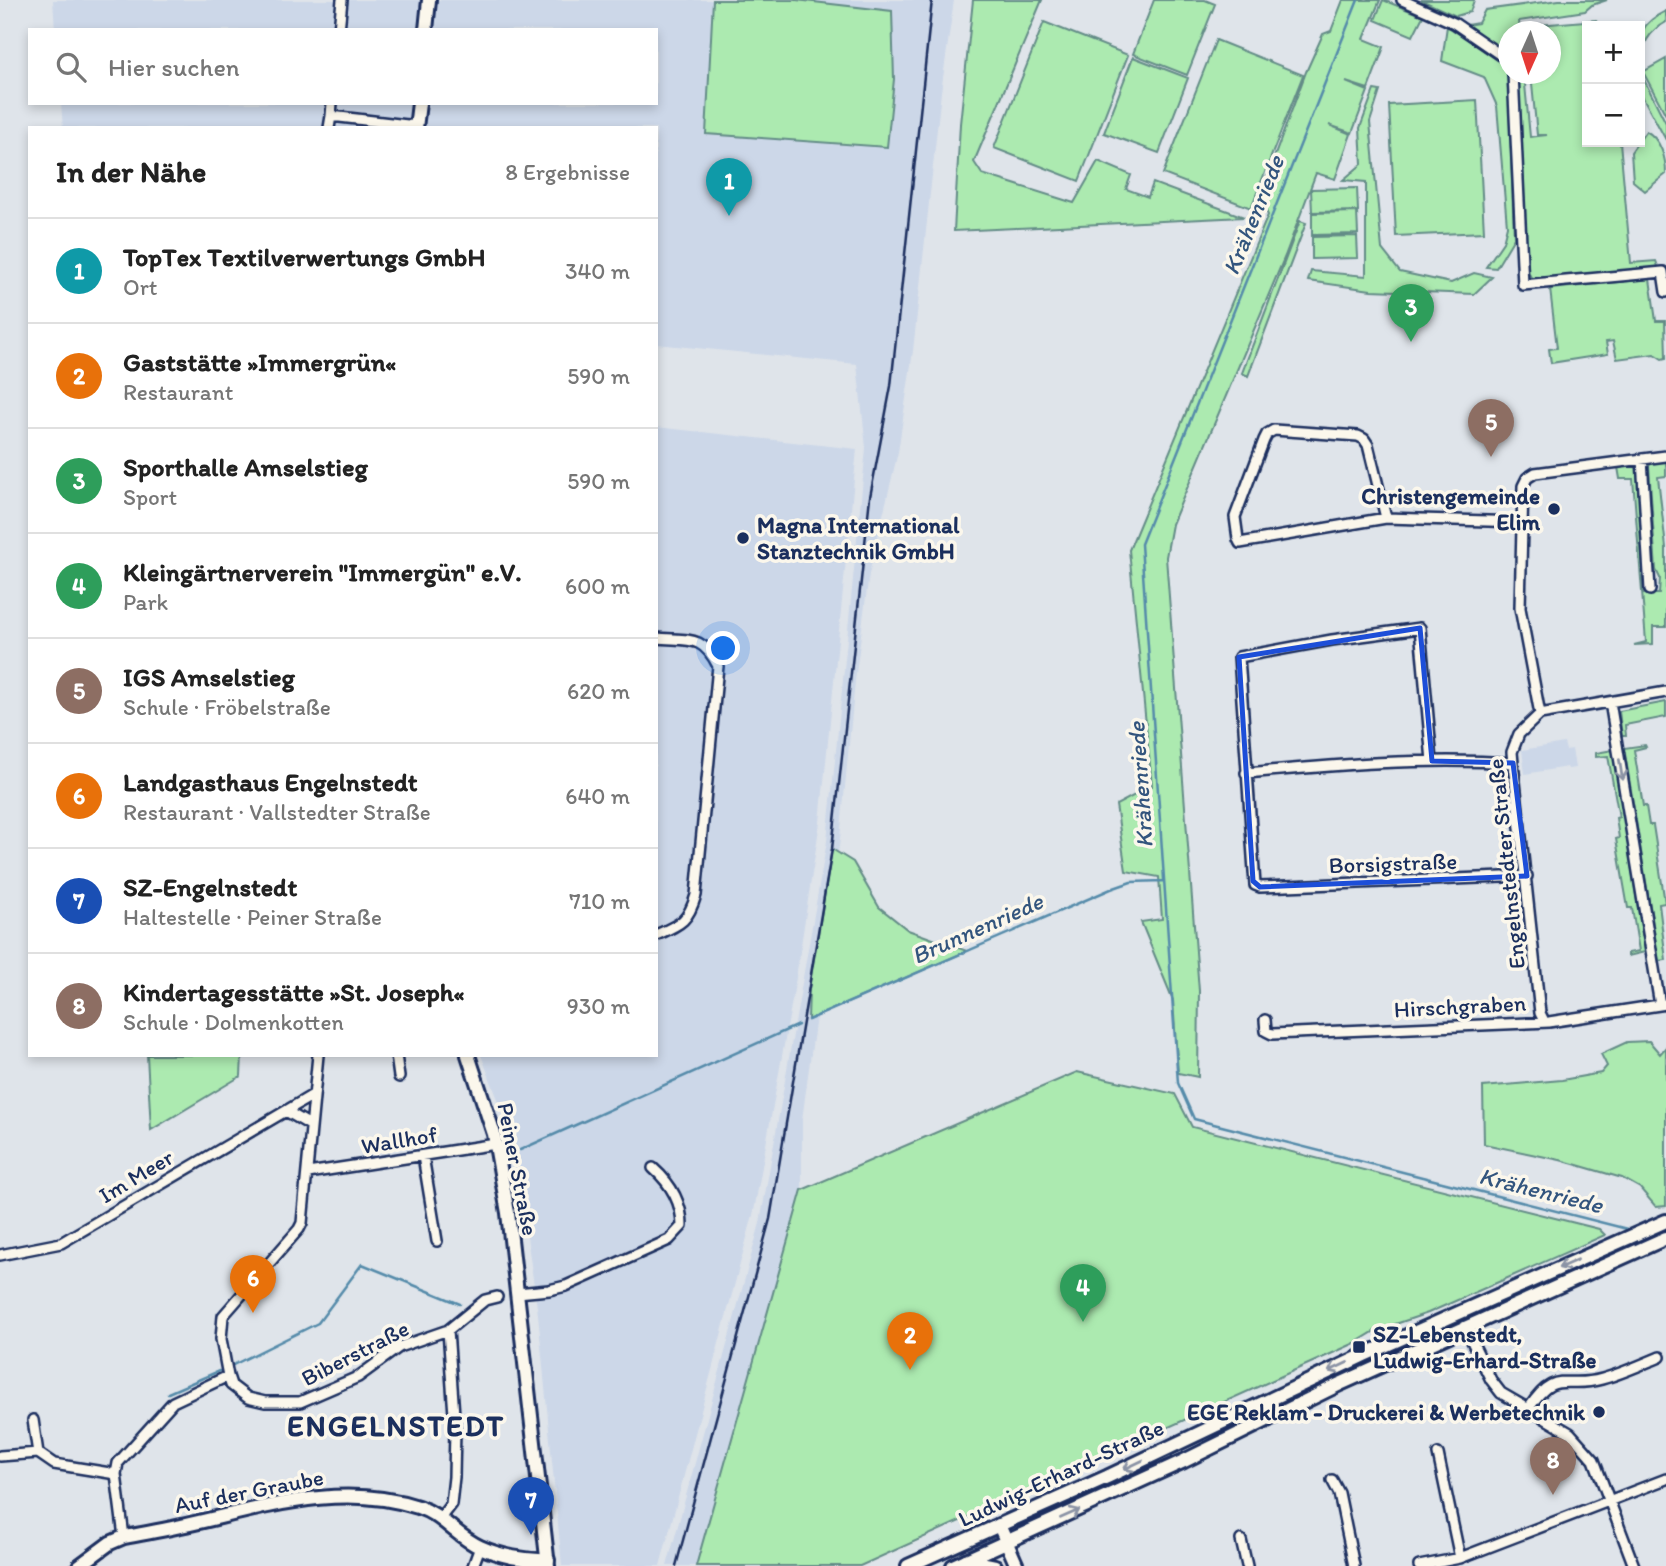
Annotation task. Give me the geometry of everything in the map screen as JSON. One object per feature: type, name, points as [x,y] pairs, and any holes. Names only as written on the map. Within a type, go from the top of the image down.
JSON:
[{"type":"main road","points":[[426,28],[429,0]]},
{"type":"main road","points":[[416,126],[419,105]]},
{"type":"main road","name":"Peiner Straße","points":[[469,1057],[496,1144],[508,1213],[548,1563]]},
{"type":"main road","name":"Ludwig-Erhard-Straße","points":[[908,1566],[1107,1477],[1278,1394],[1666,1221]]},
{"type":"main road","name":"Ludwig-Erhard-Straße","points":[[953,1566],[1184,1461],[1340,1384],[1661,1240]]},
{"type":"main road","points":[[1460,1312],[1465,1327]]},
{"type":"main road","name":"Auf der Graube","points":[[79,1566],[124,1537],[321,1496],[357,1494],[418,1507],[441,1517],[480,1547],[548,1563]]},
{"type":"main road","points":[[999,1525],[1017,1566]]},
{"type":"main road","points":[[967,1560],[995,1566]]},
{"type":"street","points":[[340,28],[342,0]]},
{"type":"street","points":[[1402,0],[1454,23],[1498,53]]},
{"type":"street","points":[[1513,84],[1523,285],[1664,272],[1666,292]]},
{"type":"street","points":[[329,126],[332,105]]},
{"type":"street","points":[[331,116],[408,126]]},
{"type":"street","points":[[1386,518],[1368,445],[1364,439],[1358,436],[1274,430],[1267,434],[1264,440],[1235,517],[1240,543],[1386,518],[1522,522]]},
{"type":"street","points":[[1666,456],[1535,473],[1527,478],[1523,486],[1520,608],[1540,714],[1666,692]]},
{"type":"street","points":[[1642,459],[1650,590]]},
{"type":"street","points":[[1432,761],[1420,628],[1239,657],[1246,773],[1349,764],[1432,761],[1513,763]]},
{"type":"street","points":[[658,638],[701,642],[711,651],[718,666],[695,895],[690,915],[673,928],[658,934]]},
{"type":"street","points":[[1610,702],[1663,1004]]},
{"type":"street","name":"Engelnstedter Straße","points":[[1540,714],[1519,734],[1512,752],[1544,1021]]},
{"type":"street","name":"Borsigstraße","points":[[1246,773],[1253,881],[1260,887],[1527,876]]},
{"type":"street","name":"Hirschgraben","points":[[1265,1020],[1266,1031],[1272,1034],[1544,1021],[1580,1018],[1663,1004]]},
{"type":"street","points":[[124,1537],[116,1474],[118,1463],[173,1402],[228,1376],[221,1339],[223,1316],[302,1223],[318,1057]]},
{"type":"street","points":[[396,1057],[399,1077]]},
{"type":"street","name":"Im Meer","points":[[0,1255],[61,1243],[313,1095]]},
{"type":"street","points":[[286,1111],[310,1125]]},
{"type":"street","name":"Wallhof","points":[[308,1173],[496,1144]]},
{"type":"street","points":[[423,1156],[437,1241]]},
{"type":"street","points":[[517,1293],[566,1286],[669,1240],[682,1226],[682,1215],[668,1181],[653,1168]]},
{"type":"street","name":"Biberstraße","points":[[228,1376],[231,1385],[248,1398],[265,1402],[300,1402],[358,1377],[399,1347],[447,1330],[485,1300],[497,1297]]},
{"type":"street","points":[[1465,1327],[1491,1380],[1501,1393],[1563,1429],[1583,1445],[1594,1460],[1634,1566]]},
{"type":"street","points":[[441,1517],[451,1504],[454,1477],[455,1429],[447,1330]]},
{"type":"street","points":[[1529,1408],[1541,1391],[1558,1382],[1600,1380],[1660,1357]]},
{"type":"street","points":[[33,1420],[38,1453]]},
{"type":"street","points":[[0,1456],[38,1453],[54,1465],[116,1474]]},
{"type":"street","points":[[1438,1454],[1460,1558]]},
{"type":"street","points":[[1419,1566],[1460,1558],[1666,1479]]},
{"type":"street","points":[[1332,1480],[1339,1493],[1354,1566]]},
{"type":"street","points":[[1241,1540],[1247,1566]]},
{"type":"street","points":[[473,1566],[480,1547]]},
{"type":"highlighted area","points":[[1420,628],[1432,761],[1513,763],[1527,876],[1260,887],[1253,881],[1239,657]]},
{"type":"shaded area","points":[[53,0],[713,0],[707,134],[887,147],[894,79],[892,11],[796,0],[954,0],[941,92],[913,351],[898,452],[869,574],[855,681],[840,839],[802,1120],[802,1190],[696,1566],[667,1566],[760,1223],[827,841],[866,448],[857,364],[658,344],[658,126],[63,126],[61,105],[658,105],[658,28],[55,28]]},
{"type":"shaded area","points":[[658,427],[857,449],[820,822],[795,984],[754,1211],[660,1566],[562,1566],[538,1314],[513,1139],[482,1057],[658,1057]]},
{"type":"shaded area","points":[[1564,743],[1566,750],[1572,749],[1575,768],[1525,774],[1522,750]]},
{"type":"green space","points":[[713,0],[796,0],[892,11],[894,79],[887,147],[706,134]]},
{"type":"green space","points":[[973,0],[1042,0],[974,162],[982,174],[1074,203],[1098,161],[1131,175],[1126,189],[1148,197],[1153,183],[1244,217],[954,231],[960,124]]},
{"type":"green space","points":[[1154,0],[1205,0],[1215,4],[1187,75],[1133,54]]},
{"type":"green space","points":[[1343,0],[1380,0],[1364,39],[1384,47],[1368,89],[1346,82],[1368,91],[1352,133],[1329,125],[1351,134],[1335,179],[1316,173],[1285,256],[1172,524],[1166,557],[1199,991],[1198,1077],[1178,1073],[1173,1000],[1141,922],[1162,919],[1159,877],[1126,871],[1116,805],[1152,786],[1129,550],[1268,215],[1259,198],[1306,72],[1323,34],[1331,31]]},
{"type":"green space","points":[[1383,0],[1423,16],[1413,36],[1375,20]]},
{"type":"green space","points":[[1421,0],[1474,0],[1470,12],[1456,16]]},
{"type":"green space","points":[[1559,0],[1607,0],[1592,5],[1585,11],[1519,21],[1498,21],[1498,47],[1466,25],[1478,23],[1485,10]]},
{"type":"green space","points":[[1666,11],[1666,22],[1655,30],[1645,45],[1645,27]]},
{"type":"green space","points":[[1582,21],[1582,147],[1620,147],[1631,263],[1656,261],[1659,269],[1533,281],[1528,272],[1518,84],[1525,84],[1530,137],[1547,135],[1537,135],[1532,84],[1561,84],[1561,23]]},
{"type":"green space","points":[[1044,22],[1128,55],[1079,181],[994,148]]},
{"type":"green space","points":[[1447,26],[1498,60],[1498,84],[1508,84],[1514,238],[1496,268],[1486,267],[1503,242],[1507,226],[1497,106],[1484,77],[1442,61]]},
{"type":"green space","points":[[1216,40],[1303,75],[1251,208],[1163,174]]},
{"type":"green space","points":[[1133,57],[1188,78],[1159,153],[1104,133]]},
{"type":"green space","points":[[1666,59],[1666,115],[1645,76],[1645,71]]},
{"type":"green space","points":[[1645,82],[1666,123],[1666,140],[1645,101]]},
{"type":"green space","points":[[1374,90],[1380,91],[1370,122],[1382,249],[1400,272],[1451,283],[1474,273],[1492,277],[1474,294],[1371,290],[1308,281],[1311,271],[1366,276],[1366,182],[1343,180],[1362,164],[1360,128]]},
{"type":"green space","points":[[1477,100],[1484,232],[1396,236],[1389,105]]},
{"type":"green space","points":[[1645,132],[1655,139],[1662,150],[1666,174],[1645,191],[1633,181],[1631,152],[1635,147],[1645,147]]},
{"type":"green space","points":[[1357,188],[1358,211],[1312,212],[1311,189]]},
{"type":"green space","points":[[1357,212],[1358,234],[1312,235],[1312,213]]},
{"type":"green space","points":[[1300,221],[1306,223],[1248,376],[1242,373]]},
{"type":"green space","points":[[1357,236],[1358,258],[1312,259],[1312,237]]},
{"type":"green space","points":[[1650,279],[1656,321],[1665,321],[1666,358],[1662,359],[1654,354],[1617,359],[1613,341],[1606,342],[1608,354],[1551,363],[1549,349],[1557,348],[1550,289]]},
{"type":"green space","points":[[1666,461],[1666,476],[1658,477],[1666,548],[1666,627],[1653,627],[1653,644],[1634,645],[1646,642],[1633,479],[1620,479],[1618,467],[1637,467],[1644,570],[1643,594],[1659,594],[1660,578],[1656,570],[1649,466],[1651,463]]},
{"type":"green space","points":[[1666,702],[1666,717],[1625,725],[1626,736],[1622,736],[1619,711]]},
{"type":"green space","points":[[1646,747],[1634,750],[1643,806],[1646,806],[1649,825],[1653,825],[1665,903],[1659,904],[1666,960],[1659,961],[1624,748]]},
{"type":"green space","points":[[1613,750],[1645,952],[1628,956],[1628,953],[1639,951],[1632,908],[1628,908],[1616,839],[1619,838],[1616,818],[1619,817],[1608,756],[1596,757],[1596,753]]},
{"type":"green space","points":[[832,849],[853,862],[879,907],[908,930],[967,951],[808,1020],[809,989]]},
{"type":"green space","points":[[1649,1041],[1660,1054],[1666,1047],[1666,1206],[1656,1207],[1640,1188],[1622,1178],[1560,1160],[1484,1144],[1483,1087],[1562,1080],[1601,1073],[1607,1066],[1601,1054],[1627,1042]]},
{"type":"green space","points":[[147,1057],[242,1057],[241,1076],[151,1130]]},
{"type":"green space","points":[[1077,1072],[1175,1094],[1192,1127],[1599,1229],[1605,1235],[1428,1313],[1375,1331],[1355,1343],[860,1566],[696,1566],[802,1190]]},
{"type":"waterway","name":"Krähenriede","points":[[1358,0],[1141,544],[1178,1083],[1194,1119],[1631,1230]]},
{"type":"waterway","name":"Brunnenriede","points":[[808,1020],[1111,889],[1131,882],[1163,881]]},
{"type":"waterway","name":"Brunnenriede","points":[[520,1150],[798,1025]]},
{"type":"waterway","name":"Brunnenriede","points":[[231,1366],[318,1323],[362,1264],[460,1304]]},
{"type":"waterway","name":"Brunnenriede","points":[[168,1393],[219,1371]]},
{"type":"railway","points":[[676,1566],[770,1219],[832,849],[870,497],[891,386],[932,0]]},
{"type":"place","name":"TopTex Textilverwertungs GmbH","points":[[729,216]]},
{"type":"place","name":"Sporthalle Amselstieg","points":[[1411,342]]},
{"type":"place","name":"IGS Amselstieg","points":[[1491,457]]},
{"type":"place","name":"Christengemeinde Elim","points":[[1554,509]]},
{"type":"place","name":"Magna International Stanztechnik GmbH","points":[[743,538]]},
{"type":"place","name":"Landgasthaus Engelnstedt","points":[[253,1313]]},
{"type":"place","name":"Kleingärtnerverein \"Immergün\" e.V.","points":[[1083,1322]]},
{"type":"place","name":"SZ-Lebenstedt, Ludwig-Erhard-Straße","points":[[1359,1347]]},
{"type":"place","name":"Gaststätte »Immergrün«","points":[[910,1370]]},
{"type":"place","name":"EGE Reklam - Druckerei & Werbetechnik","points":[[1599,1412]]},
{"type":"place","name":"Kindertagesstätte »St. Joseph«","points":[[1553,1495]]},
{"type":"place","name":"SZ-Engelnstedt","points":[[531,1535]]},
{"type":"district","name":"ENGELNSTEDT","points":[[396,1425]]}]
